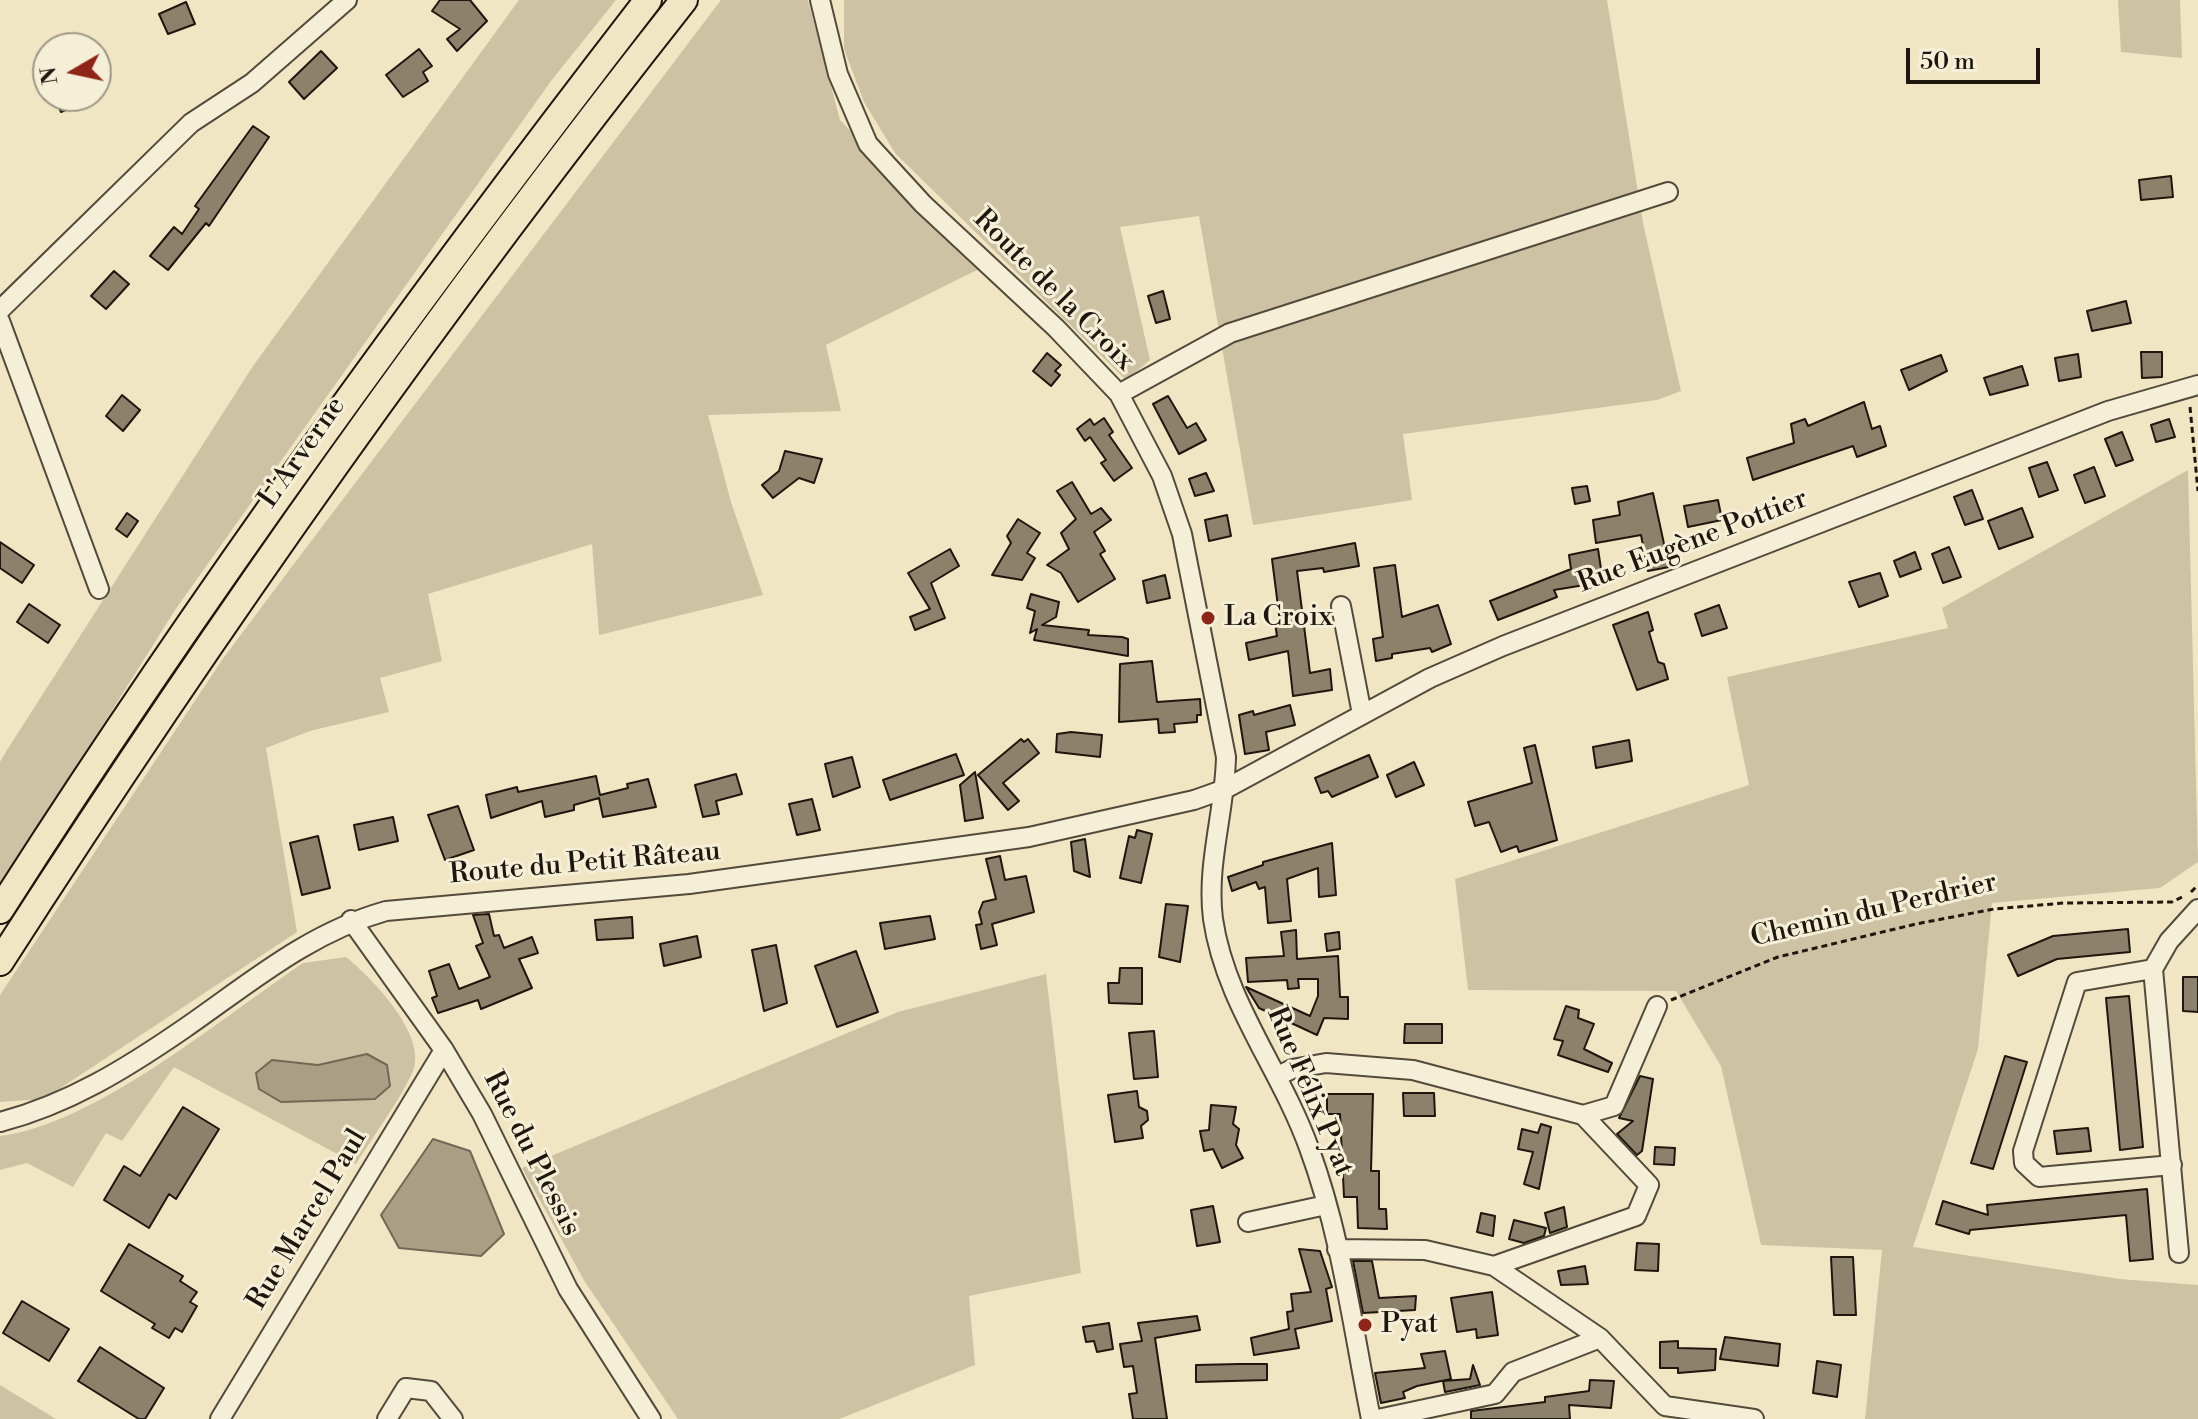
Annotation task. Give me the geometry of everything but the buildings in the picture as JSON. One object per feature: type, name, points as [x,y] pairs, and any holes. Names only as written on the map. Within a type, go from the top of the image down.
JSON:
[{"type":"highway","name":"L'Arverne","points":[[0,910],[171,649],[289,479],[425,291],[648,0]]},
{"type":"highway","name":"L'Arverne","points":[[0,962],[181,684],[315,489],[485,257],[684,0]]},
{"type":"street","points":[[0,310],[191,123],[252,83],[347,0]]},
{"type":"street","name":"Route de la Croix","points":[[820,0],[838,74],[868,144],[923,204],[1056,328],[1119,394],[1162,476],[1182,534],[1226,757],[1225,789]]},
{"type":"street","points":[[1119,394],[1230,333],[1668,192]]},
{"type":"street","points":[[0,321],[99,589]]},
{"type":"street","name":"Rue Eugène Pottier","points":[[1225,789],[1430,678],[1503,646],[2108,411],[2194,392]]},
{"type":"street","points":[[1341,606],[1362,714]]},
{"type":"street","name":"Route du Petit Râteau","points":[[0,1122],[39,1112],[111,1077],[283,956],[351,920],[386,911],[689,884],[1029,837],[1194,800],[1225,789]]},
{"type":"street","name":"Rue Félix Pyat","points":[[1225,789],[1215,846],[1213,917],[1221,958],[1309,1147],[1337,1249],[1371,1419]]},
{"type":"street","points":[[2179,1253],[2153,969],[2169,941],[2198,909]]},
{"type":"street","name":"Rue du Plessis","points":[[351,920],[444,1050],[482,1114],[568,1289],[651,1419]]},
{"type":"street","points":[[2153,969],[2077,982],[2023,1151],[2024,1163],[2039,1177],[2172,1165]]},
{"type":"street","points":[[1278,1076],[1292,1069],[1326,1063],[1413,1070],[1583,1115],[1614,1106],[1657,1006]]},
{"type":"street","name":"Rue Marcel Paul","points":[[220,1419],[444,1050]]},
{"type":"street","points":[[1494,1266],[1636,1216],[1649,1185],[1583,1115]]},
{"type":"street","points":[[1248,1222],[1326,1205]]},
{"type":"street","points":[[1337,1249],[1425,1250],[1494,1266],[1600,1338],[1665,1406],[1754,1419]]},
{"type":"street","points":[[1378,1419],[1495,1394],[1513,1372],[1600,1338]]},
{"type":"street","points":[[387,1419],[406,1388],[431,1391],[453,1419]]},
{"type":"path","points":[[2194,392],[2198,491]]},
{"type":"path","name":"Chemin du Perdrier","points":[[1657,1006],[1778,957],[1916,924],[1994,909],[2064,903],[2172,902],[2192,892],[2198,885]]},
{"type":"shaded area","points":[[519,0],[616,0],[551,81],[175,610],[0,889],[0,762],[7,750],[253,366]]},
{"type":"shaded area","points":[[721,0],[808,0],[840,120],[981,268],[826,345],[841,411],[708,415],[731,502],[763,595],[599,635],[592,544],[428,594],[442,661],[380,678],[389,712],[310,731],[266,748],[297,932],[44,1099],[0,1102],[0,995],[222,660]]},
{"type":"shaded area","points":[[844,0],[1607,0],[1643,223],[1681,391],[1657,400],[1403,434],[1412,500],[1253,525],[1199,216],[1120,227],[1150,360],[1126,380],[895,153],[864,102],[844,49]]},
{"type":"shaded area","points":[[2118,0],[2180,0],[2182,58],[2121,52]]},
{"type":"shaded area","points":[[2188,470],[2198,862],[2160,888],[1992,903],[1978,1049],[1913,1247],[2120,1279],[2198,1285],[2198,1419],[1865,1419],[1882,1250],[1761,1245],[1721,1066],[1676,991],[1468,990],[1455,879],[1749,785],[1727,677],[1948,628],[1942,608]]},
{"type":"shaded area","points":[[346,957],[394,1007],[412,1039],[415,1054],[414,1068],[404,1089],[356,1164],[174,1067],[122,1141],[106,1133],[73,1187],[27,1163],[0,1170],[0,1136],[37,1128],[116,1091],[197,1039],[303,963]]},
{"type":"shaded area","points":[[1046,974],[1081,1273],[969,1296],[975,1365],[839,1419],[678,1419],[585,1282],[522,1168],[898,1012]]},
{"type":"shaded area","points":[[367,1054],[387,1065],[390,1086],[375,1099],[281,1102],[259,1089],[256,1073],[272,1060],[318,1065]]},
{"type":"shaded area","points":[[433,1139],[470,1151],[504,1234],[481,1256],[399,1248],[381,1215]]},
{"type":"shaded area","points":[[0,1385],[56,1419],[0,1419]]},
{"type":"place","name":"La Croix","points":[[1208,618]]},
{"type":"place","name":"Pyat","points":[[1365,1325]]}]
